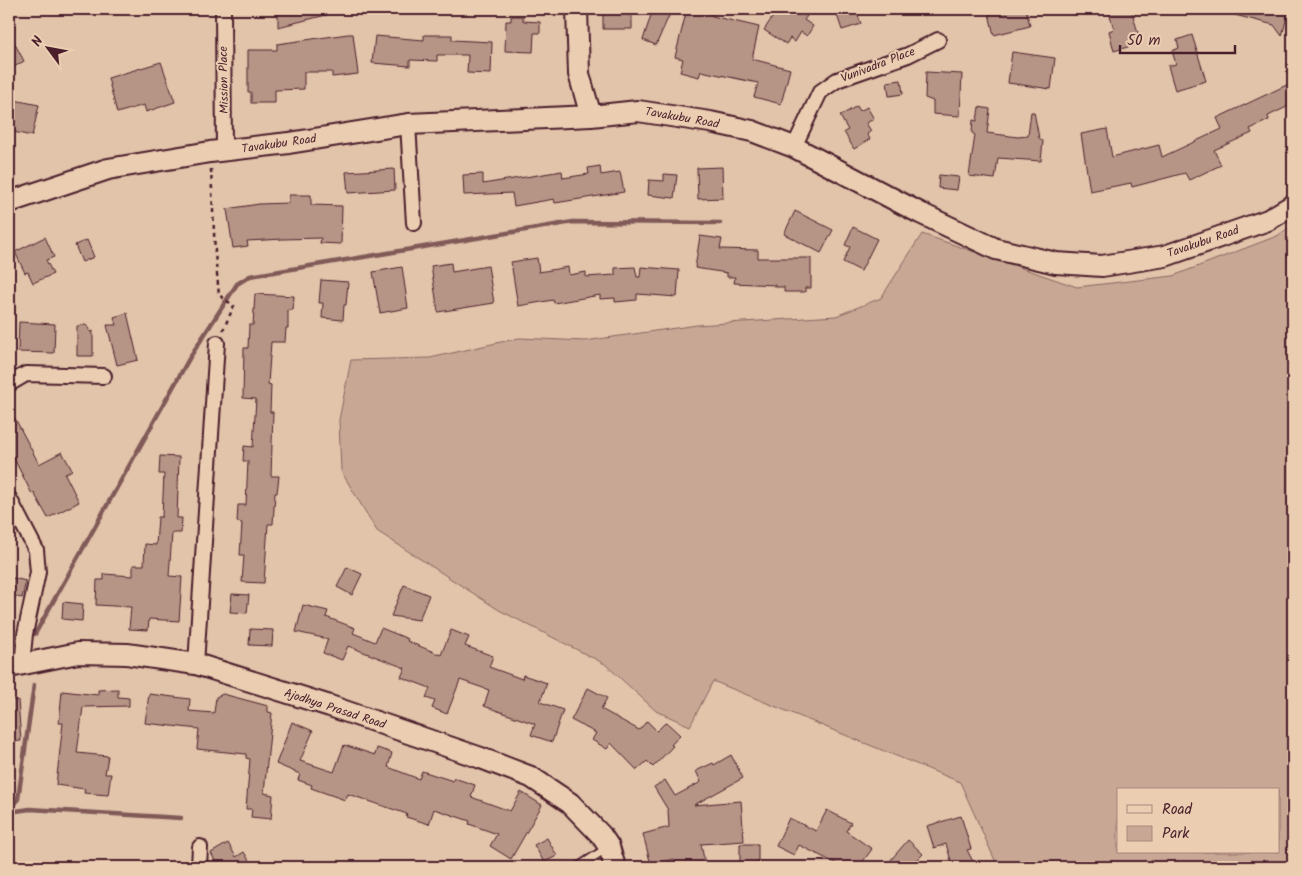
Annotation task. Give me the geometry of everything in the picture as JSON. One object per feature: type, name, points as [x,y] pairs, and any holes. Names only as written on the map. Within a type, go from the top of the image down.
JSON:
[{"type":"main road","points":[[577,9],[579,74],[591,116]]},
{"type":"main road","name":"Tavakubu Road","points":[[9,202],[108,169],[217,151],[289,143],[408,124],[591,116],[638,111],[710,122],[752,131],[794,147],[920,214],[996,248],[1056,263],[1102,266],[1165,256],[1268,220],[1293,205]]},
{"type":"main road","name":"Ajodhya Prasad Road","points":[[15,665],[78,653],[127,654],[196,664],[330,706],[531,777],[570,802],[601,835],[608,847],[615,867]]},
{"type":"street","name":"Mission Place","points":[[217,151],[223,9]]},
{"type":"street","name":"Vunivadra Place","points":[[794,147],[820,92],[837,80],[908,54],[938,40]]},
{"type":"street","points":[[408,124],[414,223]]},
{"type":"street","points":[[196,664],[217,343]]},
{"type":"street","points":[[9,384],[26,374],[104,376]]},
{"type":"street","points":[[9,498],[36,550],[38,572],[25,634],[15,665]]},
{"type":"street","points":[[199,867],[200,847]]},
{"type":"lane","points":[[578,867],[608,847]]},
{"type":"path","points":[[217,151],[215,253],[219,295],[234,306],[217,343]]},
{"type":"green space","points":[[1293,225],[1293,867],[998,867],[960,782],[713,681],[690,726],[656,711],[605,664],[499,610],[377,531],[341,471],[339,420],[351,360],[430,358],[519,338],[585,341],[697,325],[836,316],[881,298],[922,234],[1077,287],[1173,276],[1277,236]]},
{"type":"building","points":[[278,9],[334,9],[334,13],[278,27]]},
{"type":"building","points":[[603,9],[632,9],[632,29],[603,29]]},
{"type":"building","points":[[653,9],[672,9],[656,45],[643,40]]},
{"type":"building","points":[[687,9],[714,9],[712,16],[759,27],[752,59],[790,69],[781,104],[754,97],[758,83],[701,71],[699,77],[680,72],[683,59],[675,57]]},
{"type":"building","points":[[778,9],[796,9],[807,16],[804,20],[813,26],[807,36],[801,32],[795,42],[790,38],[786,44],[764,30]]},
{"type":"building","points":[[835,9],[856,9],[861,24],[842,30]]},
{"type":"building","points":[[1010,9],[1026,9],[1030,26],[994,35],[989,14]]},
{"type":"building","points":[[1108,9],[1131,9],[1141,43],[1114,51],[1109,31],[1114,29]]},
{"type":"building","points":[[1227,9],[1289,9],[1282,36],[1274,25],[1227,13]]},
{"type":"building","points":[[511,16],[523,16],[523,21],[540,22],[540,33],[534,33],[533,52],[505,51],[506,21],[511,21]]},
{"type":"building","points":[[9,33],[24,61],[9,70]]},
{"type":"building","points":[[353,34],[358,74],[332,77],[332,72],[304,72],[304,89],[275,90],[275,103],[251,103],[251,92],[248,92],[248,50],[277,50],[277,44]]},
{"type":"building","points":[[424,35],[452,35],[452,40],[492,42],[491,74],[467,73],[468,55],[437,55],[437,61],[410,60],[410,66],[372,63],[375,36],[424,40]]},
{"type":"building","points":[[1192,35],[1206,81],[1175,90],[1168,66],[1176,64],[1172,51],[1179,48],[1177,40]]},
{"type":"building","points":[[1012,52],[1055,58],[1051,89],[1008,83]]},
{"type":"building","points":[[161,62],[175,102],[146,112],[144,105],[117,113],[108,78]]},
{"type":"building","points":[[926,72],[962,74],[960,116],[933,114],[933,101],[925,98]]},
{"type":"building","points":[[901,80],[903,94],[889,96],[887,82]]},
{"type":"building","points":[[1293,82],[1293,104],[1268,116],[1269,120],[1250,129],[1252,133],[1214,150],[1221,165],[1189,180],[1185,173],[1132,187],[1131,183],[1090,191],[1081,134],[1107,129],[1112,157],[1159,145],[1162,157],[1222,129],[1217,118]]},
{"type":"building","points":[[14,100],[39,105],[32,136],[9,131]]},
{"type":"building","points":[[857,106],[860,111],[867,107],[874,119],[866,123],[871,131],[867,134],[870,139],[854,149],[844,132],[848,130],[840,116]]},
{"type":"building","points":[[979,107],[990,109],[987,133],[1018,137],[1028,136],[1031,112],[1034,112],[1039,138],[1043,141],[1041,161],[998,158],[995,179],[969,176],[975,135],[972,133],[973,120],[977,121]]},
{"type":"building","points":[[600,166],[601,175],[620,172],[624,192],[555,203],[554,199],[514,206],[512,193],[464,195],[463,175],[483,174],[483,184],[562,171],[563,178],[589,174],[588,168]]},
{"type":"building","points":[[722,167],[723,198],[698,199],[697,168]]},
{"type":"building","points":[[394,169],[395,190],[348,193],[346,172]]},
{"type":"building","points":[[664,174],[677,175],[674,198],[648,195],[649,180],[664,181]]},
{"type":"building","points":[[939,175],[959,177],[957,190],[938,188]]},
{"type":"building","points":[[289,195],[311,195],[311,205],[342,206],[341,244],[320,243],[321,238],[283,239],[247,241],[248,246],[233,248],[227,209],[259,204],[289,203]]},
{"type":"building","points":[[795,211],[833,230],[821,253],[784,234]]},
{"type":"building","points":[[853,227],[877,239],[861,271],[843,262],[850,247],[845,245]]},
{"type":"building","points":[[700,236],[722,239],[720,249],[758,250],[758,258],[811,258],[811,288],[805,288],[805,292],[784,292],[784,287],[734,283],[735,277],[727,277],[727,273],[695,268]]},
{"type":"building","points":[[45,237],[54,257],[46,260],[53,274],[33,283],[28,272],[25,273],[15,252]]},
{"type":"building","points":[[87,240],[94,257],[82,262],[75,245]]},
{"type":"building","points":[[537,258],[539,272],[568,267],[569,275],[586,272],[586,277],[615,275],[615,268],[635,267],[637,277],[640,277],[641,267],[679,270],[677,297],[637,294],[637,300],[615,302],[615,298],[600,299],[600,295],[554,303],[553,300],[518,306],[511,262]]},
{"type":"building","points":[[451,263],[452,272],[488,266],[494,303],[438,312],[431,266]]},
{"type":"building","points":[[402,267],[408,308],[380,313],[373,272]]},
{"type":"building","points":[[321,280],[348,282],[343,320],[322,318],[323,303],[319,303]]},
{"type":"building","points":[[255,294],[294,296],[293,310],[288,310],[288,328],[286,328],[285,342],[271,342],[268,384],[271,385],[270,412],[273,412],[271,476],[279,476],[277,493],[275,493],[273,524],[268,524],[264,583],[242,582],[244,555],[240,555],[242,523],[237,522],[238,505],[246,505],[248,461],[243,461],[244,446],[253,447],[256,399],[243,398],[244,348],[248,348],[249,325],[253,325]]},
{"type":"building","points":[[127,313],[138,360],[117,365],[107,325],[116,325],[114,317]]},
{"type":"building","points":[[19,322],[55,324],[54,353],[18,352]]},
{"type":"building","points":[[87,325],[90,332],[93,331],[93,356],[77,356],[77,326]]},
{"type":"building","points":[[9,407],[39,464],[62,452],[72,470],[65,474],[79,502],[48,518],[34,493],[32,494],[9,449]]},
{"type":"building","points":[[160,456],[179,457],[177,518],[182,518],[181,533],[172,533],[169,576],[182,577],[179,621],[149,619],[148,630],[129,629],[131,607],[96,605],[97,580],[104,580],[104,574],[133,576],[133,565],[144,565],[145,544],[156,545],[158,517],[162,517],[164,474],[159,474]]},
{"type":"building","points":[[347,567],[362,574],[352,595],[337,587]]},
{"type":"building","points":[[9,577],[26,581],[22,598],[9,595]]},
{"type":"building","points":[[404,585],[429,595],[419,620],[391,616]]},
{"type":"building","points":[[232,594],[249,595],[247,613],[230,612]]},
{"type":"building","points":[[63,602],[83,604],[82,621],[62,619]]},
{"type":"building","points":[[303,605],[328,611],[326,617],[355,628],[353,633],[375,642],[381,628],[441,655],[451,630],[469,637],[465,646],[493,656],[489,667],[522,679],[523,675],[547,683],[540,702],[563,710],[552,742],[531,735],[535,724],[484,706],[489,690],[460,680],[447,714],[432,708],[435,701],[426,698],[430,688],[401,677],[405,668],[348,646],[342,660],[323,653],[328,639],[296,632]]},
{"type":"building","points":[[250,629],[273,630],[272,646],[249,645]]},
{"type":"building","points":[[588,688],[607,698],[601,709],[639,730],[647,721],[657,731],[666,722],[680,735],[671,745],[673,746],[653,767],[647,761],[637,770],[611,743],[607,749],[592,740],[596,733],[571,720]]},
{"type":"building","points":[[118,689],[118,697],[129,698],[129,706],[83,707],[77,753],[108,756],[105,774],[111,774],[108,795],[84,793],[85,789],[56,785],[63,723],[59,723],[62,691],[98,695],[98,690]]},
{"type":"building","points":[[149,694],[190,699],[189,711],[214,713],[216,697],[223,694],[268,706],[268,712],[272,713],[264,793],[273,795],[271,819],[251,817],[252,809],[246,809],[250,759],[246,758],[246,754],[197,749],[199,729],[145,723]]},
{"type":"building","points":[[9,700],[18,700],[21,741],[9,742]]},
{"type":"building","points":[[292,722],[313,731],[300,761],[334,772],[344,745],[375,755],[377,748],[392,753],[388,767],[419,779],[422,771],[453,781],[454,778],[475,785],[471,797],[510,811],[521,792],[542,805],[511,859],[490,846],[497,834],[469,824],[470,821],[434,809],[429,824],[406,817],[407,814],[348,794],[345,800],[311,788],[312,785],[298,780],[300,774],[276,764]]},
{"type":"building","points":[[731,755],[743,778],[694,805],[741,801],[744,841],[701,844],[705,864],[676,867],[674,859],[651,865],[643,834],[669,827],[668,810],[654,787],[665,780],[675,796],[701,782],[696,771],[713,763],[714,765]]},
{"type":"building","points":[[827,810],[851,823],[846,831],[872,849],[859,867],[843,867],[799,845],[794,855],[776,846],[789,818],[816,831]]},
{"type":"building","points":[[961,816],[971,849],[967,850],[976,867],[953,867],[946,844],[934,848],[927,826]]},
{"type":"building","points":[[547,838],[557,856],[544,862],[534,845]]},
{"type":"building","points":[[908,840],[923,854],[910,867],[895,867],[889,862]]},
{"type":"building","points":[[228,843],[236,857],[244,852],[253,867],[218,867],[211,853]]},
{"type":"building","points":[[740,844],[758,844],[758,867],[740,867]]},
{"type":"waterway","points":[[35,634],[190,357],[237,284],[250,276],[573,222],[720,223]]},
{"type":"waterway","points":[[9,809],[18,799],[34,685]]},
{"type":"waterway","points":[[9,812],[30,809],[181,818]]}]
